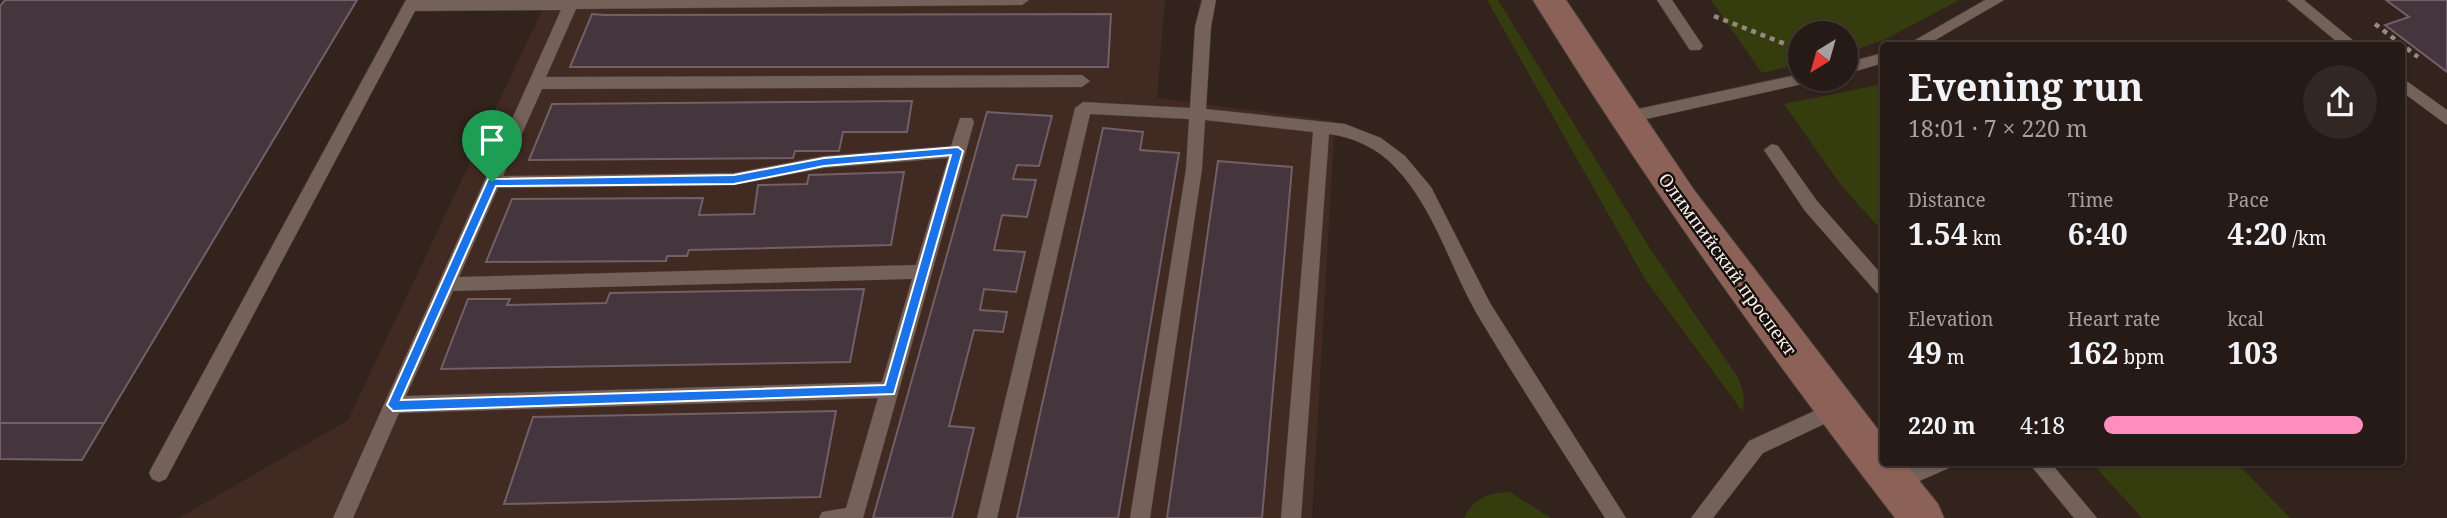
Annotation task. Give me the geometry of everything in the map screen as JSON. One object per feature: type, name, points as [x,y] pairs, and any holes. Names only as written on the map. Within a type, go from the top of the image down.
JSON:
[{"type":"street","name":"Олимпийский проспект","points":[[1549,0],[1624,118],[1707,238],[1880,465]]},
{"type":"street","name":"Олимпийский проспект","points":[[1881,466],[1922,518]]},
{"type":"lane","points":[[159,473],[411,3],[1022,0]]},
{"type":"lane","points":[[1140,518],[1194,169],[1203,27],[1209,0]]},
{"type":"lane","points":[[1664,0],[1695,46]]},
{"type":"lane","points":[[1919,42],[1997,0]]},
{"type":"lane","points":[[2294,0],[2348,42]]},
{"type":"lane","points":[[343,518],[572,2]]},
{"type":"lane","points":[[1858,65],[1880,59]]},
{"type":"lane","points":[[536,83],[1082,80]]},
{"type":"lane","points":[[1624,118],[1788,82]]},
{"type":"lane","points":[[2405,86],[2447,119]]},
{"type":"lane","points":[[987,518],[1083,108],[1199,114],[1345,130],[1375,142],[1399,160],[1425,191],[1483,308],[1616,518]]},
{"type":"lane","points":[[829,518],[853,518],[966,122]]},
{"type":"lane","points":[[1291,518],[1321,127]]},
{"type":"lane","points":[[1772,150],[1811,206],[1880,285]]},
{"type":"lane","points":[[492,182],[734,180],[824,162],[958,151]]},
{"type":"lane","points":[[447,284],[923,272]]},
{"type":"lane","points":[[393,405],[890,390]]},
{"type":"lane","points":[[1701,518],[1756,447],[1836,409]]},
{"type":"lane","points":[[1894,483],[1933,466]]},
{"type":"lane","points":[[2042,466],[2087,518]]},
{"type":"path","points":[[1714,16],[1788,45]]},
{"type":"path","points":[[2365,16],[2399,42]]},
{"type":"path","points":[[2405,46],[2427,63]]},
{"type":"shaded area","points":[[547,0],[1165,0],[1157,98],[1335,121],[1312,518],[179,518],[348,420]]},
{"type":"green space","points":[[1487,0],[1498,0],[1651,250],[1739,379],[1744,397],[1743,412],[1645,279]]},
{"type":"green space","points":[[1711,0],[1959,0],[1886,39],[1858,49],[1858,21],[1788,21],[1788,67],[1762,73]]},
{"type":"green space","points":[[1880,85],[1880,229],[1841,185],[1784,104]]},
{"type":"green space","points":[[2095,466],[2240,466],[2290,518],[2142,518]]},
{"type":"green space","points":[[1510,492],[1551,518],[1464,518],[1482,498]]},
{"type":"building","points":[[5,0],[357,0],[104,423],[0,423],[0,6]]},
{"type":"building","points":[[2386,0],[2447,0],[2447,72],[2385,25],[2409,17]]},
{"type":"building","points":[[592,14],[1111,14],[1108,67],[570,67]]},
{"type":"building","points":[[912,101],[907,132],[843,132],[839,151],[795,151],[793,158],[529,160],[552,104]]},
{"type":"building","points":[[987,112],[1052,116],[1039,166],[1017,165],[1013,179],[1036,180],[1027,217],[1002,215],[994,250],[1025,252],[1016,292],[984,289],[980,310],[1007,312],[1003,332],[974,330],[949,426],[974,428],[952,518],[873,518]]},
{"type":"building","points":[[1103,128],[1143,132],[1140,150],[1179,153],[1118,518],[1017,518]]},
{"type":"building","points":[[1218,161],[1292,167],[1262,518],[1167,518]]},
{"type":"building","points":[[904,172],[891,245],[689,250],[687,256],[667,256],[666,261],[486,262],[512,199],[703,198],[699,215],[754,214],[758,185],[807,184],[809,175]]},
{"type":"building","points":[[864,289],[850,362],[441,369],[468,299],[510,299],[507,305],[606,303],[610,293]]},
{"type":"building","points":[[836,411],[820,497],[504,504],[533,417]]},
{"type":"building","points":[[0,423],[104,423],[82,460],[0,459]]},
{"type":"route","points":[[958,151],[890,390],[393,405],[492,182],[734,180],[824,162],[958,151]]}]
